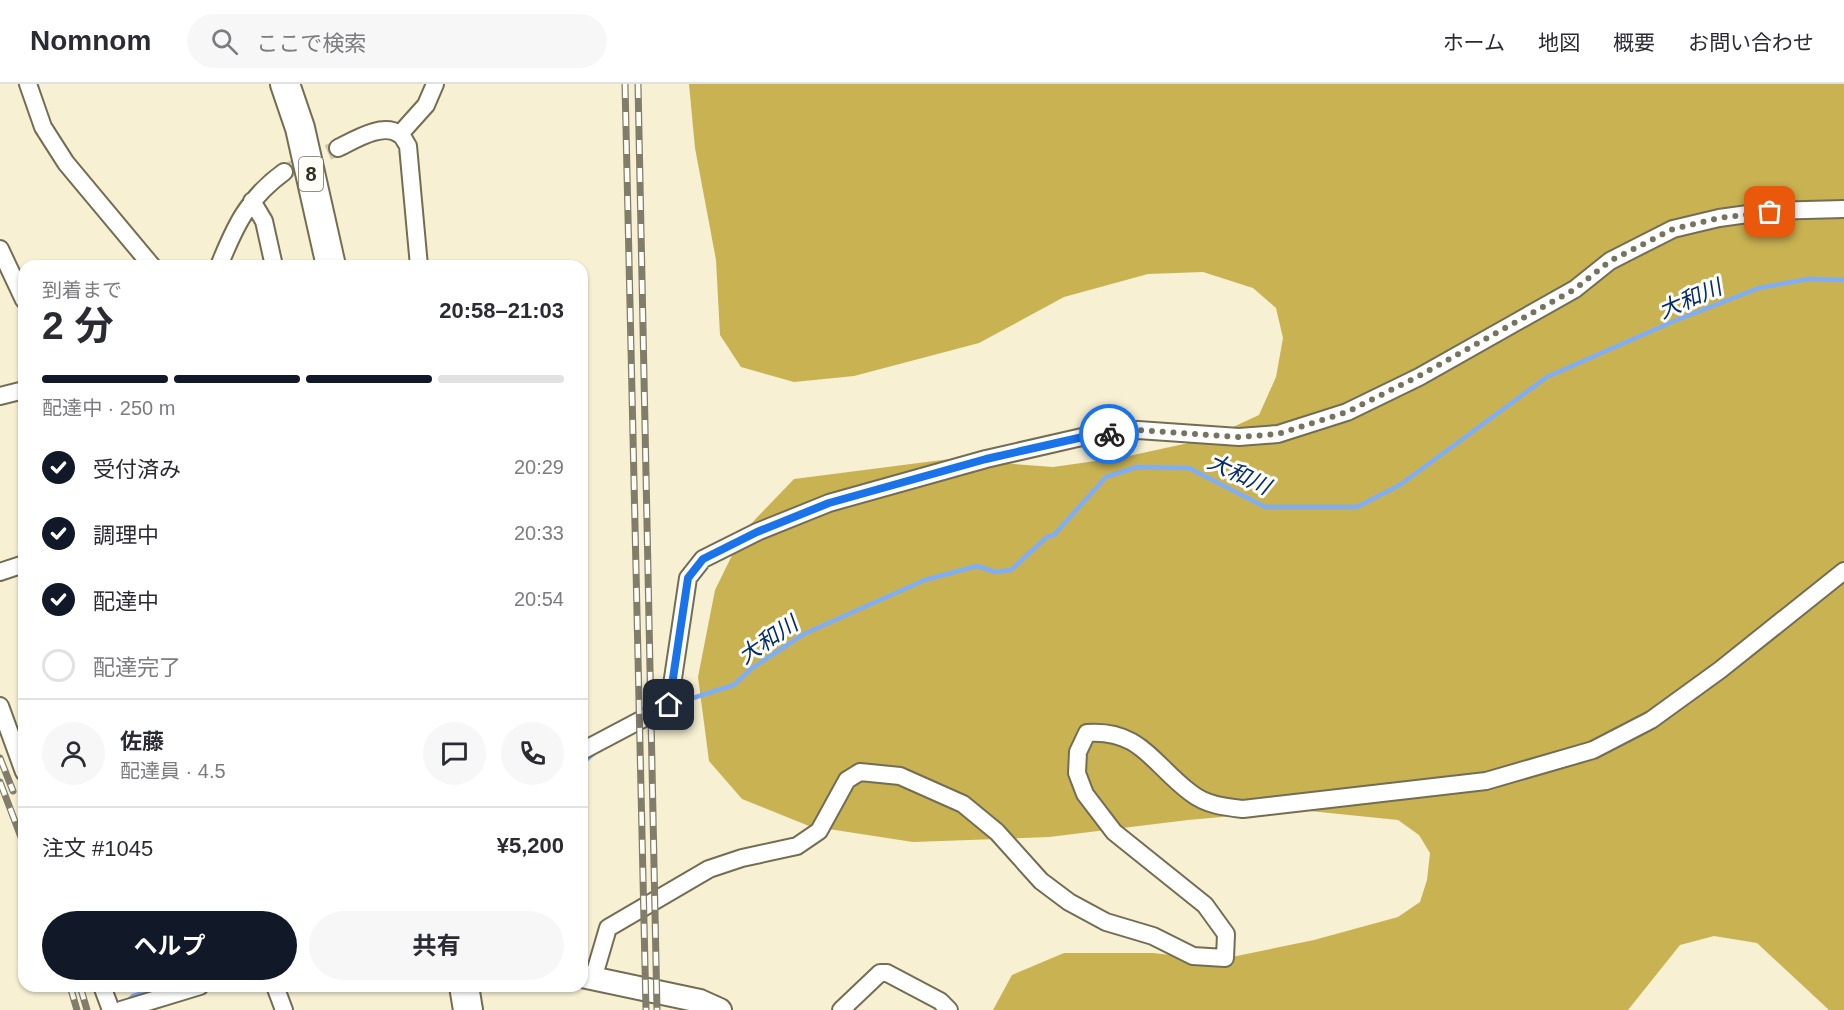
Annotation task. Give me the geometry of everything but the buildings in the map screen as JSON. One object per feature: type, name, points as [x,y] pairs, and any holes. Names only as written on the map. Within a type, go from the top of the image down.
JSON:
[{"type":"highway","name":"8","points":[[285,84],[300,128],[330,260]]},
{"type":"highway","points":[[465,992],[468,1010]]},
{"type":"street","points":[[28,84],[43,127],[66,163],[147,260]]},
{"type":"street","points":[[400,134],[426,105],[435,84]]},
{"type":"street","points":[[338,148],[367,134],[389,131],[400,134],[408,146],[419,260]]},
{"type":"street","points":[[221,260],[235,225],[252,201],[264,186],[284,172]]},
{"type":"street","points":[[252,201],[264,221],[272,260]]},
{"type":"street","points":[[588,748],[669,705],[688,578],[703,559],[757,532],[829,503],[986,459],[1083,437],[1138,430],[1239,437],[1278,434],[1347,412],[1419,376],[1575,289],[1610,261],[1673,229],[1719,218],[1770,212],[1844,209]]},
{"type":"street","points":[[0,249],[18,287]]},
{"type":"street","points":[[0,396],[18,392]]},
{"type":"street","points":[[0,572],[18,566]]},
{"type":"street","points":[[588,975],[608,928],[709,869],[742,858],[797,846],[819,831],[847,780],[860,772],[900,776],[963,804],[997,832],[1041,881],[1069,902],[1106,922],[1153,936],[1193,956],[1225,958],[1226,934],[1205,904],[1114,832],[1085,794],[1077,772],[1078,752],[1087,733],[1103,732],[1133,740],[1192,795],[1216,805],[1243,809],[1486,781],[1593,750],[1651,720],[1720,670],[1844,571]]},
{"type":"street","points":[[0,706],[18,756]]},
{"type":"street","points":[[841,1010],[880,973],[887,973],[940,1001],[949,1010]]},
{"type":"street","points":[[588,977],[700,1001],[720,1010]]},
{"type":"street","points":[[104,992],[111,1010]]},
{"type":"street","points":[[121,1010],[180,992]]},
{"type":"street","points":[[277,992],[284,1010]]},
{"type":"shaded area","points":[[689,84],[1844,84],[1844,1010],[1829,1010],[1757,943],[1714,936],[1680,945],[1628,1010],[993,1010],[1012,975],[1064,953],[1153,953],[1217,960],[1314,940],[1398,917],[1420,902],[1427,880],[1430,853],[1419,835],[1398,820],[1300,810],[1188,820],[1049,837],[913,842],[809,826],[742,799],[709,761],[698,677],[715,590],[744,531],[794,479],[950,459],[1053,467],[1124,457],[1207,439],[1259,415],[1276,377],[1283,338],[1276,308],[1253,288],[1203,272],[1148,274],[1064,297],[979,343],[854,376],[794,382],[741,367],[720,335],[716,260],[695,148]]},
{"type":"waterway","name":"大和川","points":[[673,709],[693,698],[734,685],[751,669],[804,634],[925,580],[977,566],[995,572],[1011,570],[1047,537],[1054,535],[1106,477],[1137,467],[1189,468],[1265,507],[1357,507],[1400,485],[1547,377],[1672,322],[1759,288],[1809,279],[1844,280]]},
{"type":"waterway","name":"大和川","points":[[588,758],[595,752]]},
{"type":"waterway","name":"大和川","points":[[128,1001],[133,996],[147,992]]},
{"type":"tunnel","points":[[284,172],[338,148]]},
{"type":"railway","points":[[625,84],[646,1010]]},
{"type":"railway","points":[[638,84],[657,1010]]},
{"type":"railway","points":[[0,758],[13,791]]},
{"type":"railway","points":[[0,782],[18,829]]},
{"type":"railway","points":[[72,992],[77,1010]]},
{"type":"railway","points":[[82,992],[87,1010]]},
{"type":"way so far","points":[[1109,434],[1138,430],[1239,437],[1278,434],[1347,412],[1419,376],[1575,289],[1610,261],[1673,229],[1719,218],[1770,212]]},
{"type":"route","points":[[669,705],[688,578],[703,559],[757,532],[829,503],[986,459],[1083,437],[1109,434]]}]
